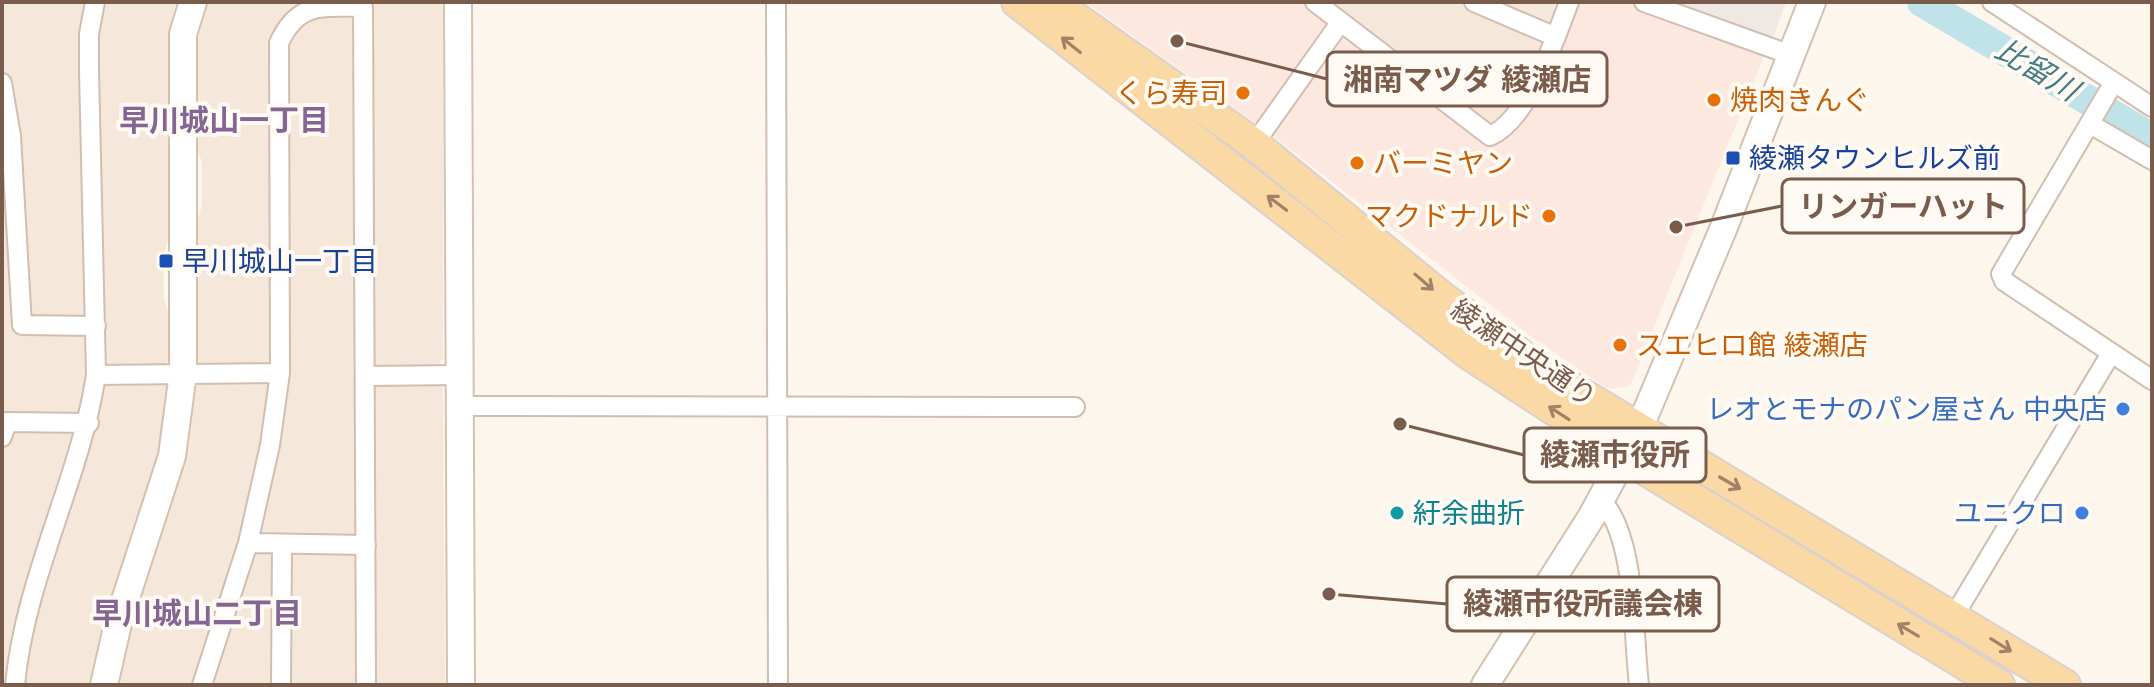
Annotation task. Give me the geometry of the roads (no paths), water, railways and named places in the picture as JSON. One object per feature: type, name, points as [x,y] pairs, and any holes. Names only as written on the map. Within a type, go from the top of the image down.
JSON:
[{"type":"main road","name":"綾瀬中央通り","points":[[1017,2],[1469,354],[1625,456],[1999,685]]},
{"type":"main road","name":"綾瀬中央通り","points":[[1053,2],[1254,144],[1453,306],[1539,368],[2065,685]]},
{"type":"street","points":[[11,678],[30,602],[89,423],[96,375],[89,71],[89,34],[95,2]]},
{"type":"street","points":[[104,685],[119,619],[172,456],[183,373],[183,34],[193,2]]},
{"type":"street","points":[[458,2],[461,685]]},
{"type":"street","points":[[776,2],[778,685]]},
{"type":"street","points":[[1315,2],[1490,136],[1500,131],[1533,87],[1569,2]]},
{"type":"street","points":[[1474,2],[1556,37]]},
{"type":"street","points":[[1644,2],[1791,55]]},
{"type":"street","points":[[1485,685],[1596,508],[1639,429],[1673,352],[1812,2]]},
{"type":"street","points":[[1992,2],[2152,107]]},
{"type":"street","points":[[202,685],[248,543],[270,445],[280,373],[279,43],[298,15],[316,7],[363,7],[366,685]]},
{"type":"street","points":[[1254,144],[1340,23]]},
{"type":"street","points":[[2114,82],[2001,274],[2004,281],[2110,355],[2152,380]]},
{"type":"street","points":[[2,83],[11,136],[22,325],[96,326]]},
{"type":"street","points":[[2097,112],[2152,160]]},
{"type":"street","points":[[1954,616],[2110,355]]},
{"type":"street","points":[[96,375],[280,373]]},
{"type":"street","points":[[367,376],[459,375]]},
{"type":"street","points":[[459,406],[1075,407]]},
{"type":"street","points":[[2,437],[7,422],[89,423]]},
{"type":"street","points":[[1596,508],[1618,523],[1639,685]]},
{"type":"street","points":[[248,543],[366,545]]},
{"type":"street","points":[[281,685],[282,545]]},
{"type":"waterway","name":"比留川","points":[[1922,2],[2152,138]]},
{"type":"place","name":"湘南マツダ 綾瀬店","points":[[1177,41]]},
{"type":"place","name":"くら寿司","points":[[1243,93]]},
{"type":"place","name":"焼肉きんぐ","points":[[1714,100]]},
{"type":"place","name":"綾瀬タウンヒルズ前","points":[[1733,158]]},
{"type":"place","name":"バーミヤン","points":[[1357,163]]},
{"type":"place","name":"マクドナルド","points":[[1549,216]]},
{"type":"place","name":"リンガーハット","points":[[1676,227]]},
{"type":"place","name":"早川城山一丁目","points":[[166,261]]},
{"type":"place","name":"スエヒロ館 綾瀬店","points":[[1620,345]]},
{"type":"place","name":"レオとモナのパン屋さん 中央店","points":[[2123,409]]},
{"type":"place","name":"綾瀬市役所","points":[[1400,424]]},
{"type":"place","name":"紆余曲折","points":[[1397,513]]},
{"type":"place","name":"ユニクロ","points":[[2082,513]]},
{"type":"place","name":"綾瀬市役所議会棟","points":[[1329,594]]},
{"type":"district","name":"早川城山一丁目","points":[[224,121]]},
{"type":"district","name":"早川城山二丁目","points":[[197,614]]}]
